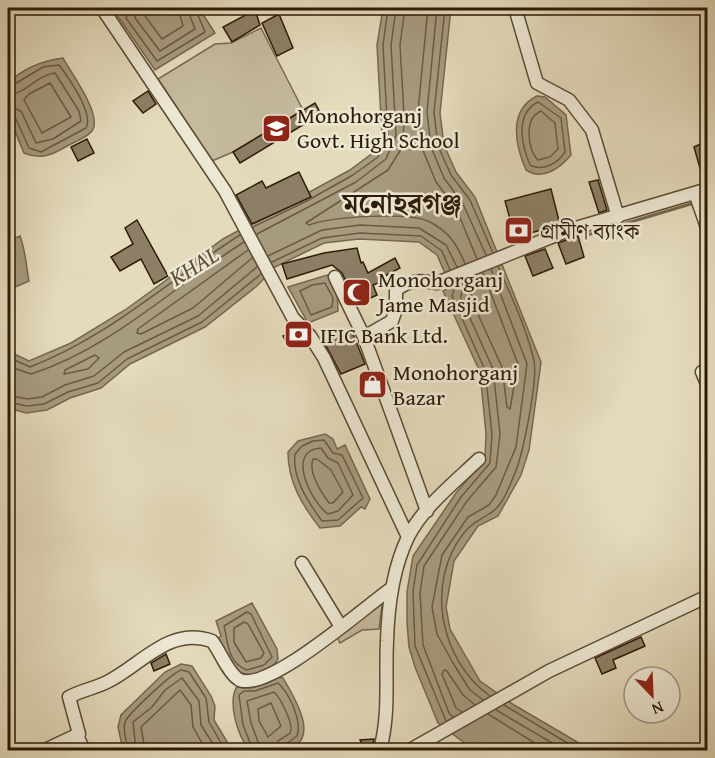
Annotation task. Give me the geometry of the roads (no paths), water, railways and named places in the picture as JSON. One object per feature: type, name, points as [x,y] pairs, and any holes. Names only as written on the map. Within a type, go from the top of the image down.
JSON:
[{"type":"street","points":[[515,8],[537,83],[542,88],[569,100],[592,130],[618,216]]},
{"type":"street","points":[[108,10],[184,126],[242,222],[293,318],[310,336],[324,358],[408,537]]},
{"type":"street","points":[[364,337],[392,321],[396,309],[396,290],[410,281],[436,283],[524,250],[569,230],[700,193],[703,217],[708,230]]},
{"type":"street","points":[[335,277],[364,337],[427,511]]},
{"type":"street","points":[[702,372],[708,386]]},
{"type":"street","points":[[380,750],[388,705],[387,642],[392,588],[408,537],[427,511],[479,459]]},
{"type":"street","points":[[302,563],[341,627]]},
{"type":"street","points":[[84,750],[77,736],[78,726],[69,696],[109,681],[150,652],[174,640],[191,636],[212,641],[237,679],[245,681],[274,673],[341,627],[392,588]]},
{"type":"street","points":[[410,750],[428,742],[549,671],[708,596]]},
{"type":"street","points":[[45,750],[77,736]]},
{"type":"water","points":[[125,8],[199,8],[215,33],[155,70],[117,15]]},
{"type":"water","name":"KHAL","points":[[383,8],[451,8],[440,113],[444,145],[456,172],[475,197],[541,362],[529,450],[521,475],[498,516],[478,526],[454,561],[446,607],[450,629],[480,681],[514,705],[591,750],[474,750],[438,723],[415,667],[409,647],[407,623],[407,592],[413,556],[456,493],[485,459],[486,434],[480,372],[443,291],[451,287],[437,255],[419,242],[359,239],[324,243],[275,267],[257,286],[205,327],[130,364],[101,388],[70,398],[47,410],[26,413],[8,408],[8,351],[29,361],[71,343],[125,310],[223,239],[350,170],[374,152],[382,136],[377,45]]},
{"type":"water","points":[[63,58],[90,106],[94,125],[86,136],[51,154],[36,156],[24,153],[12,120],[8,84],[33,66]]},
{"type":"water","points":[[537,96],[545,97],[566,115],[571,155],[562,164],[545,174],[526,170],[517,139],[516,129],[522,110]]},
{"type":"water","points":[[20,236],[29,281],[8,290],[8,241]]},
{"type":"water","points":[[327,275],[336,292],[338,311],[308,323],[288,287]]},
{"type":"water","points":[[325,434],[333,439],[337,449],[345,445],[370,499],[365,509],[361,507],[340,526],[320,528],[297,493],[290,473],[288,452],[298,441]]},
{"type":"water","points":[[252,603],[277,649],[278,659],[268,670],[251,674],[237,671],[228,660],[217,639],[221,636],[216,621]]},
{"type":"water","points":[[181,664],[192,666],[211,696],[215,706],[214,720],[232,750],[123,750],[118,727],[121,715],[165,672]]},
{"type":"water","points":[[277,677],[283,678],[299,708],[304,730],[302,739],[295,746],[282,750],[249,750],[235,720],[233,703],[236,688]]},
{"type":"waterway","points":[[587,235],[694,203]]},
{"type":"place","name":"Monohorganj Govt. High School","points":[[276,128]]},
{"type":"place","name":"গ্রামীণ ব্যাংক","points":[[519,231]]},
{"type":"place","name":"Monohorganj Jame Masjid","points":[[357,292]]},
{"type":"place","name":"IFIC Bank Ltd.","points":[[299,335]]},
{"type":"place","name":"Monohorganj Bazar","points":[[372,385]]},
{"type":"district","name":"মনোহরগঞ্জ","points":[[402,203]]}]
